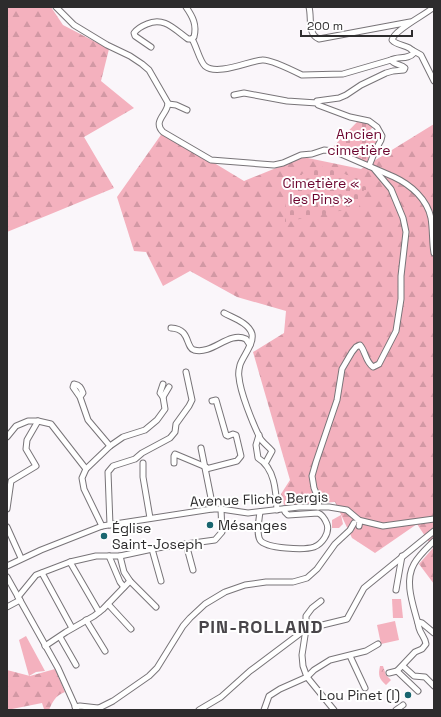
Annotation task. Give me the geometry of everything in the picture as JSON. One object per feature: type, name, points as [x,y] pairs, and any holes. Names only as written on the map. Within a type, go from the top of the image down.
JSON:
[{"type":"street","points":[[56,7],[74,26],[130,56],[142,64],[152,74],[168,101],[168,104],[159,119],[160,130],[211,160],[277,165],[301,155],[327,150],[334,151],[371,166],[404,182],[422,198],[431,219],[434,253]]},
{"type":"street","points":[[186,7],[194,20],[196,27],[192,38]]},
{"type":"street","points":[[309,7],[312,33],[319,39],[410,22]]},
{"type":"street","points":[[434,7],[410,22],[394,35],[392,40],[396,44],[421,55],[434,81]]},
{"type":"street","points":[[151,47],[134,34],[142,26],[154,22],[162,22],[170,25],[186,38],[192,38]]},
{"type":"street","points":[[192,38],[198,49],[202,62],[210,69],[237,67],[263,60],[302,75],[309,76],[347,73],[394,58],[409,57],[414,53],[412,50]]},
{"type":"street","points":[[317,103],[320,100],[339,98],[346,95],[361,85],[386,73],[404,70],[405,68],[403,66],[394,63],[391,60]]},
{"type":"street","points":[[234,95],[244,94],[287,101],[317,103],[318,105],[341,115],[369,121],[378,127],[382,136],[375,151],[371,166]]},
{"type":"street","points":[[168,104],[173,104],[187,110]]},
{"type":"street","points":[[318,507],[319,500],[314,488],[312,476],[336,400],[342,370],[346,361],[356,347],[360,345],[369,364],[373,367],[379,364],[396,331],[398,321],[406,232],[403,218],[391,189],[371,166]]},
{"type":"street","points":[[224,313],[246,325],[252,333],[252,340],[242,360],[238,375],[240,385],[261,440],[265,442],[272,451],[266,462]]},
{"type":"street","points":[[170,328],[177,329],[187,336],[191,348],[194,350],[208,350],[236,337],[246,339],[250,345]]},
{"type":"street","points":[[110,525],[108,472],[113,466],[135,459],[142,453],[170,438],[175,432],[176,424],[192,400],[186,372]]},
{"type":"street","points":[[102,526],[84,489],[82,478],[86,469],[110,446],[123,437],[145,430],[157,420],[165,409],[163,397],[160,392],[163,384]]},
{"type":"street","points":[[163,397],[169,388]]},
{"type":"street","points":[[80,397],[88,420],[110,446]]},
{"type":"street","points":[[174,463],[175,454],[206,468],[237,461],[241,456],[236,435],[226,435],[216,400],[212,401]]},
{"type":"street","points":[[7,437],[16,426],[28,422],[38,421],[51,424],[86,469]]},
{"type":"street","points":[[7,509],[11,481],[36,466],[26,449],[27,440],[38,421]]},
{"type":"street","points":[[259,435],[256,445],[258,458],[266,462],[276,489],[277,510]]},
{"type":"street","points":[[201,448],[206,468],[212,509]]},
{"type":"street","points":[[142,463],[150,518]]},
{"type":"street","name":"Avenue Fliche Bergis","points":[[7,566],[21,558],[102,526],[212,509],[221,509],[241,513],[299,507],[338,508],[347,510],[357,523]]},
{"type":"street","points":[[7,607],[19,599],[36,575],[70,562],[96,556],[120,556],[152,549],[215,540],[222,532],[221,509]]},
{"type":"street","points":[[260,512],[258,534],[259,539],[264,544],[275,547],[311,548],[320,543],[327,532],[328,527],[322,515],[318,513],[288,515],[284,509]]},
{"type":"street","points":[[7,577],[63,678],[76,709],[80,706],[96,709],[113,701],[149,676],[157,668],[183,626],[205,604],[225,592],[245,585],[293,582],[306,578],[317,569],[335,544],[357,523],[383,526],[434,519]]},
{"type":"street","points":[[7,527],[21,558]]},
{"type":"street","points":[[198,710],[221,697],[250,671],[306,629],[347,619],[364,588],[434,531]]},
{"type":"street","points":[[389,673],[397,671],[415,652],[422,649],[426,644],[415,614],[409,577],[413,565],[434,541]]},
{"type":"street","points":[[186,544],[193,570]]},
{"type":"street","points":[[152,549],[161,580]]},
{"type":"street","points":[[109,556],[120,582],[124,587]]},
{"type":"street","points":[[120,556],[124,572],[130,581],[156,607]]},
{"type":"street","points":[[396,590],[402,556]]},
{"type":"street","points":[[70,562],[99,612]]},
{"type":"street","points":[[42,573],[72,628]]},
{"type":"street","points":[[45,646],[99,612],[130,581]]},
{"type":"street","points":[[321,601],[312,608],[306,616],[306,629],[302,655],[303,666],[307,677],[332,710]]},
{"type":"street","points":[[108,604],[131,629]]},
{"type":"street","points":[[86,620],[104,651]]},
{"type":"street","points":[[418,622],[422,623],[434,633]]},
{"type":"street","points":[[60,637],[76,665]]},
{"type":"street","points":[[264,710],[269,696],[280,689],[307,677],[314,670],[330,660],[366,651],[378,644]]},
{"type":"street","points":[[350,656],[365,688]]},
{"type":"street","points":[[403,666],[414,676],[422,676],[434,686]]},
{"type":"street","points":[[397,671],[418,691]]},
{"type":"street","points":[[396,710],[403,705]]},
{"type":"green space","points":[[7,7],[51,7],[63,25],[109,49],[101,81],[134,108],[84,137],[114,188],[7,232]]},
{"type":"green space","name":"Ancien cimetière","points":[[357,122],[370,124],[373,127],[370,130],[378,138],[378,142],[373,148],[367,162],[332,148]]},
{"type":"green space","points":[[434,124],[434,584],[419,564],[433,548],[417,524],[375,553],[352,538],[335,502],[284,505],[281,494],[290,480],[253,352],[284,333],[286,311],[237,297],[190,271],[163,286],[146,252],[134,251],[117,197],[163,132],[244,181],[303,157],[361,169]]},
{"type":"green space","name":"Cimetière « les Pins »","points":[[320,166],[357,178],[363,178],[367,190],[364,190],[359,207],[285,222],[285,208],[291,179]]},
{"type":"green space","points":[[341,515],[343,524],[339,528],[332,528],[332,520]]},
{"type":"green space","points":[[392,599],[401,599],[403,618],[393,618]]},
{"type":"green space","points":[[395,621],[399,640],[381,644],[377,625]]},
{"type":"green space","points":[[26,636],[45,671],[36,672],[29,676],[19,640]]},
{"type":"green space","points":[[380,666],[383,666],[386,675],[391,680],[386,685],[380,677]]},
{"type":"green space","points":[[55,669],[65,692],[55,699],[49,710],[44,709],[42,703],[7,710],[7,670],[30,676]]},
{"type":"place","name":"Mésanges","points":[[210,525]]},
{"type":"place","name":"Église Saint-Joseph","points":[[104,536]]},
{"type":"place","name":"Lou Pinet (I)","points":[[408,695]]},
{"type":"district","name":"PIN-ROLLAND","points":[[261,627]]}]
